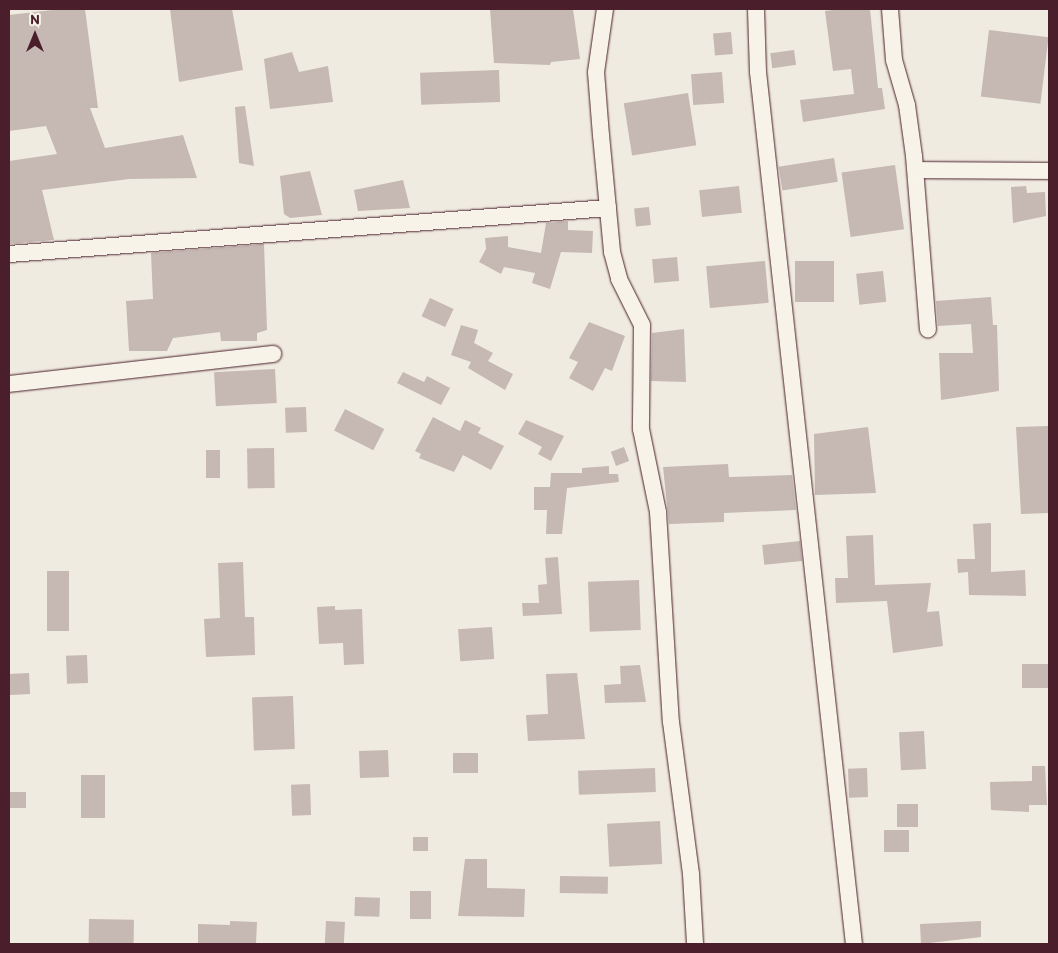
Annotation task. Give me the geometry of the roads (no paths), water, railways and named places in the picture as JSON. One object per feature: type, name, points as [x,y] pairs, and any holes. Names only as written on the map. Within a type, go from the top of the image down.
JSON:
[{"type":"street","points":[[606,9],[596,72],[608,208],[618,279],[642,325],[641,429],[658,512],[671,722],[691,874],[695,944]]},
{"type":"street","points":[[756,9],[758,72],[854,944]]},
{"type":"street","points":[[890,9],[894,60],[907,106],[916,170],[928,329]]},
{"type":"street","points":[[916,170],[1049,171]]},
{"type":"street","points":[[9,254],[608,208]]},
{"type":"street","points":[[9,384],[273,354]]}]
